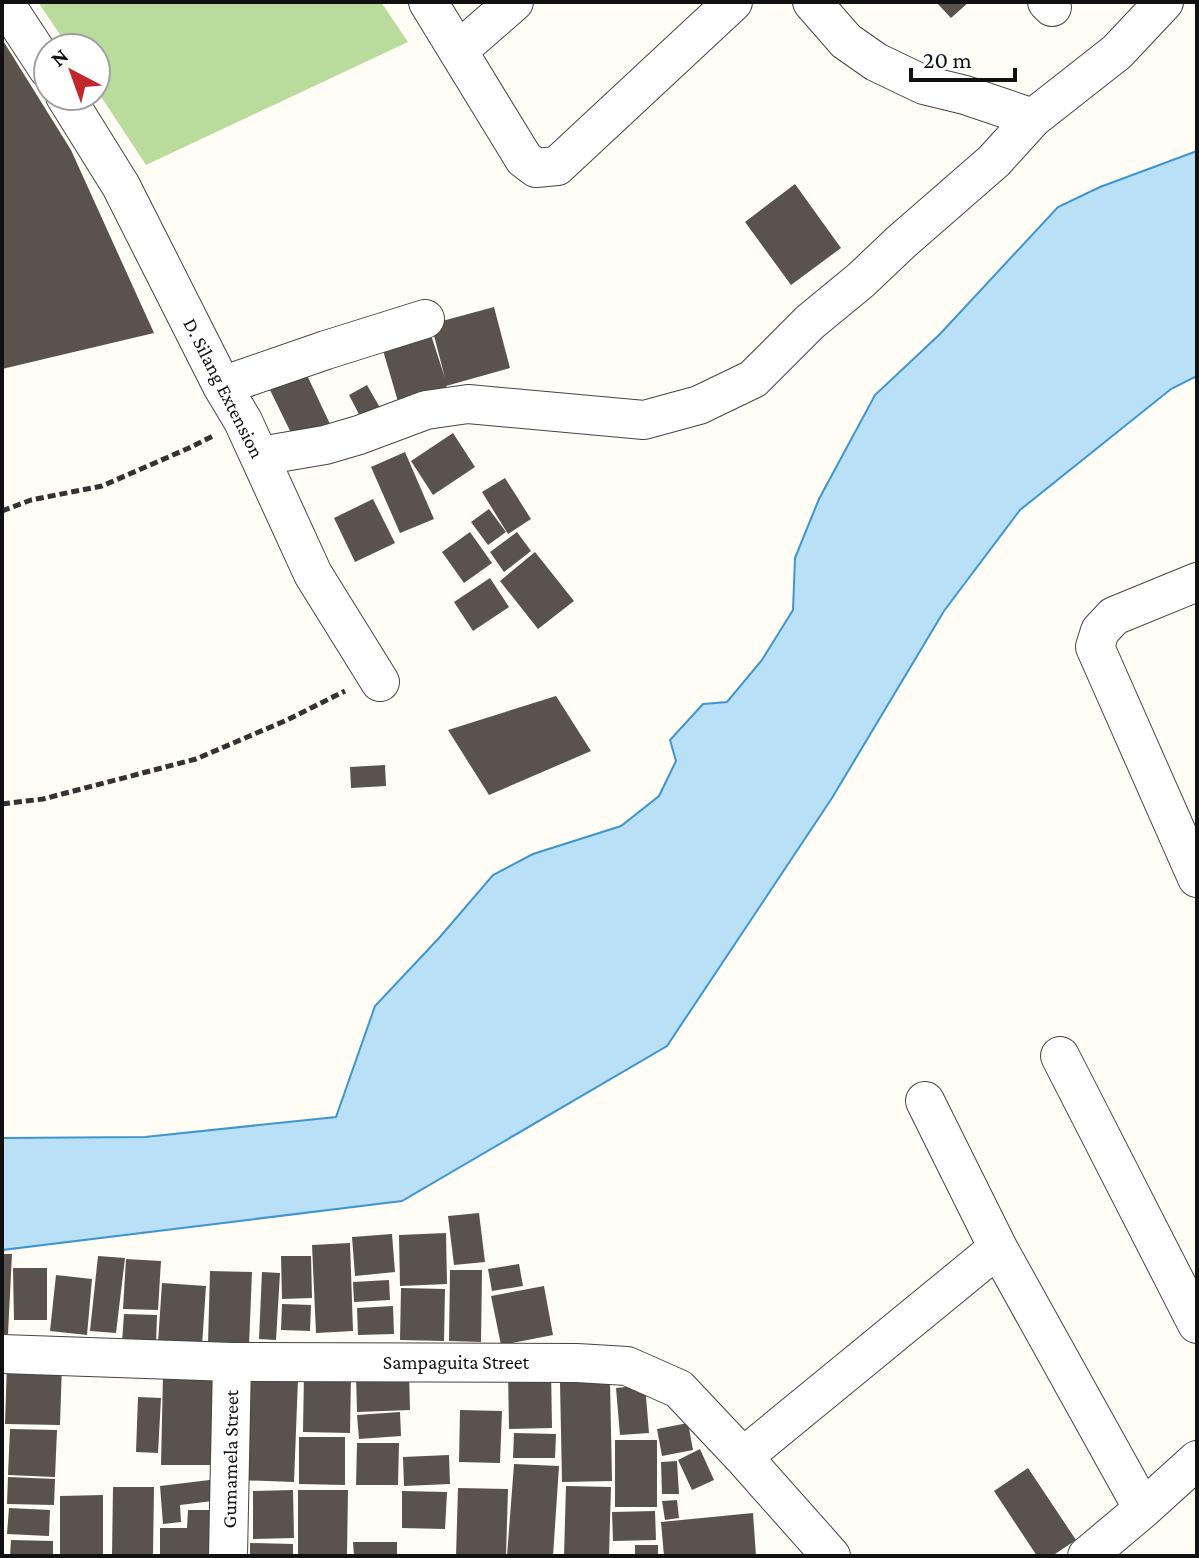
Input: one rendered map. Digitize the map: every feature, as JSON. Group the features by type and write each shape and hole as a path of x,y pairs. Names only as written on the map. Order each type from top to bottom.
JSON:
{"street":[{"path":"4,2 32,45"},
{"path":"428,2 524,159 536,168 557,166 733,2"},
{"path":"459,50 514,2"},
{"path":"812,2 846,41 876,62 924,85 1033,118"},
{"path":"260,456 325,445 426,410 468,404 644,420 699,405 753,379 810,322 994,161 1033,118 1117,52 1164,2"},
{"name":"D. Silang Extension","path":"75,112 121,186 222,386 243,421 313,574 380,682"},
{"path":"222,386 425,319"},
{"path":"1197,582 1114,616 1100,631 1095,647 1197,878"},
{"path":"1060,1056 1197,1324"},
{"path":"925,1101 998,1248 1143,1509"},
{"path":"743,1457 998,1248"},
{"name":"Sampaguita Street","path":"2,1354 232,1362 577,1363 627,1366 679,1389 831,1556"},
{"name":"Gumamela Street","path":"228,1556 232,1362"},
{"path":"1087,1556 1197,1460"}],"path":[{"path":"2,511 31,500 102,486 243,421"},
{"path":"2,804 43,799 196,759 360,684 380,682"}],"green space":[{"path":"38,2 381,2 408,42 146,165 111,112 112,32 58,32"}],"water":[{"path":"1197,151 1197,376 1171,389 1020,510 944,611 832,798 667,1046 402,1201 2,1250 2,1138 145,1137 336,1117 375,1006 493,875 533,854 621,826 659,796 676,761 670,740 703,704 727,702 762,660 793,610 795,558 819,499 875,395 940,334 1058,207 1100,187"}],"building":[{"path":"936,2 969,2 951,18"},
{"path":"2,39 32,87 32,112 47,112 71,150 154,333 2,369"},
{"path":"795,184 841,248 791,285 745,222"},
{"path":"494,307 510,368 446,386 448,390 399,405 382,347 430,332 445,378 431,324"},
{"path":"306,373 330,424 295,441 270,390"},
{"path":"367,385 383,413 364,424 349,395"},
{"path":"453,433 475,467 433,495 411,461"},
{"path":"405,452 434,519 400,533 371,467"},
{"path":"505,478 531,519 508,534 482,492"},
{"path":"373,499 395,543 355,562 334,518"},
{"path":"489,509 506,532 488,545 471,522"},
{"path":"470,532 492,563 464,583 442,552"},
{"path":"517,532 531,551 504,572 490,552"},
{"path":"535,552 574,601 538,629 500,581"},
{"path":"490,578 509,607 473,631 454,602"},
{"path":"556,696 591,751 489,795 448,730"},
{"path":"385,765 386,786 351,788 350,767"},
{"path":"479,1213 485,1262 454,1265 448,1216"},
{"path":"446,1233 447,1284 400,1286 399,1235"},
{"path":"392,1234 395,1272 355,1276 352,1237"},
{"path":"350,1243 353,1331 316,1333 312,1245"},
{"path":"2,1254 12,1254 8,1334 2,1334"},
{"path":"98,1256 125,1258 116,1333 90,1331"},
{"path":"281,1256 311,1256 312,1298 282,1299"},
{"path":"126,1259 161,1261 158,1310 123,1309"},
{"path":"519,1264 523,1286 492,1291 488,1269"},
{"path":"13,1268 47,1268 47,1320 14,1320"},
{"path":"450,1270 482,1270 481,1342 449,1341"},
{"path":"210,1271 252,1272 249,1346 208,1344"},
{"path":"262,1272 280,1273 276,1340 259,1339"},
{"path":"56,1275 92,1279 87,1335 50,1331"},
{"path":"389,1280 390,1300 354,1302 353,1282"},
{"path":"162,1283 206,1286 202,1346 158,1343"},
{"path":"544,1286 553,1335 501,1345 491,1296"},
{"path":"401,1288 445,1289 444,1341 400,1340"},
{"path":"282,1304 311,1305 310,1331 281,1330"},
{"path":"393,1306 394,1334 358,1335 357,1308"},
{"path":"124,1314 157,1315 156,1344 122,1342"},
{"path":"7,1362 62,1364 60,1425 5,1424"},
{"path":"551,1368 552,1428 509,1429 508,1369"},
{"path":"409,1372 410,1410 357,1412 356,1374"},
{"path":"304,1373 351,1374 350,1433 303,1432"},
{"path":"163,1374 222,1374 221,1465 161,1465"},
{"path":"239,1377 298,1379 294,1482 236,1480"},
{"path":"610,1381 612,1481 562,1482 560,1382"},
{"path":"645,1385 649,1433 620,1435 616,1388"},
{"path":"138,1397 161,1398 158,1453 136,1452"},
{"path":"460,1410 502,1411 500,1463 459,1462"},
{"path":"400,1412 401,1436 359,1439 357,1415"},
{"path":"688,1423 693,1450 662,1456 657,1429"},
{"path":"10,1429 57,1430 55,1477 8,1475"},
{"path":"514,1433 556,1434 555,1458 513,1458"},
{"path":"299,1437 345,1437 345,1485 299,1484"},
{"path":"615,1440 657,1440 657,1507 615,1507"},
{"path":"357,1443 399,1443 398,1485 356,1485"},
{"path":"700,1449 714,1480 692,1490 678,1460"},
{"path":"449,1455 450,1484 404,1486 403,1457"},
{"path":"677,1461 679,1494 662,1494 661,1462"},
{"path":"514,1464 559,1466 553,1556 507,1556"},
{"path":"1028,1468 1076,1540 1052,1556 1037,1556 994,1491"},
{"path":"8,1477 55,1479 54,1505 7,1504"},
{"path":"218,1479 221,1500 180,1505 181,1522 163,1524 160,1486"},
{"path":"566,1486 611,1487 609,1556 564,1556"},
{"path":"113,1487 154,1487 153,1556 112,1556"},
{"path":"458,1488 508,1489 506,1556 456,1556"},
{"path":"293,1490 294,1538 253,1539 253,1491"},
{"path":"298,1490 348,1490 347,1556 298,1556"},
{"path":"402,1491 447,1492 445,1529 402,1528"},
{"path":"103,1495 103,1556 60,1556 60,1496"},
{"path":"677,1500 679,1518 665,1520 662,1501"},
{"path":"9,1508 50,1510 49,1536 7,1534"},
{"path":"188,1510 212,1510 213,1556 160,1556 160,1528 187,1528"},
{"path":"655,1511 656,1540 613,1541 612,1512"},
{"path":"753,1513 756,1556 664,1556 661,1522"},
{"path":"11,1540 53,1541 53,1556 10,1556"},
{"path":"353,1542 397,1542 397,1556 354,1556"},
{"path":"250,1543 293,1544 293,1556 250,1556"},
{"path":"635,1545 658,1545 658,1556 635,1556"}]}
